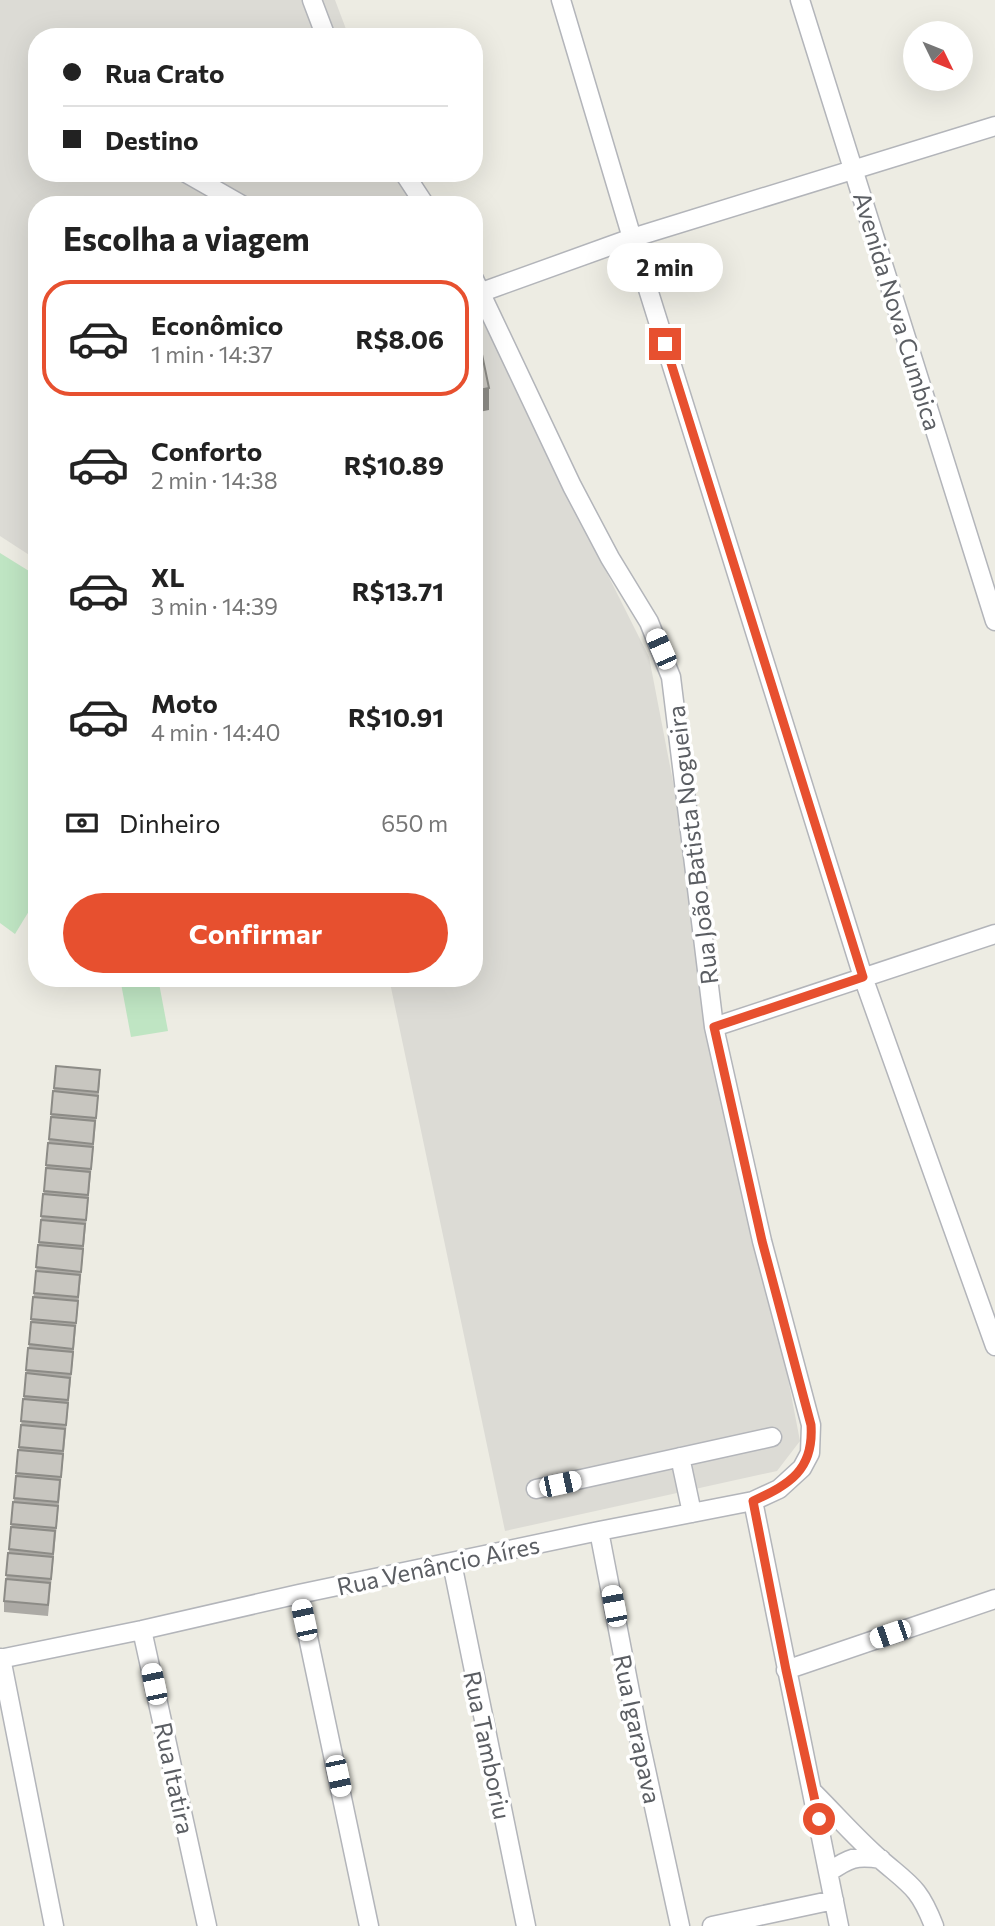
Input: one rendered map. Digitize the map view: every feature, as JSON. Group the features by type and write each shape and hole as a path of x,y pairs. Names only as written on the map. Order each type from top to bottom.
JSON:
{"street":[{"path":"312,0 323,28"},
{"path":"561,0 632,238 863,977 995,1346"},
{"name":"Avenida Nova Cumbica","path":"800,0 995,621"},
{"path":"483,283 995,126"},
{"path":"202,182 226,196"},
{"name":"Rua João Batista Nogueira","path":"483,296 572,486 610,558 649,622 671,677 714,1027 762,1241 811,1425 810,1453 802,1468 779,1489 753,1501"},
{"path":"714,1027 995,934"},
{"path":"536,1489 772,1437"},
{"path":"680,1457 692,1513"},
{"path":"753,1501 839,1926"},
{"name":"Rua Venâncio Aíres","path":"0,1659 599,1531 753,1501"},
{"name":"Rua Igarapava","path":"599,1531 638,1733 680,1926"},
{"name":"Rua Tamboriu","path":"452,1563 526,1926"},
{"path":"299,1594 369,1926"},
{"path":"786,1670 995,1599"},
{"name":"Rua Itatira","path":"142,1630 207,1926"},
{"path":"0,1659 54,1926"},
{"path":"814,1793 881,1859 914,1887 925,1903 934,1926"},
{"path":"829,1872 853,1857 881,1859"},
{"path":"712,1926 834,1900"}],"shaded area":[{"path":"0,0 335,0 346,28 28,28 28,182 403,182 409,196 28,196 28,554 0,536"},
{"path":"483,318 524,408 649,657 800,1441 777,1471 505,1531 391,987 483,987"}],"green space":[{"path":"0,553 28,570 28,913 15,934 0,923"},
{"path":"122,987 160,987 168,1031 131,1037"}],"building":[{"path":"483,359 489,388 483,389"},
{"path":"56,1066 100,1070 98,1092 54,1088"},
{"path":"53,1091 98,1096 96,1118 51,1114"},
{"path":"51,1117 95,1121 93,1144 49,1139"},
{"path":"48,1143 93,1147 91,1169 46,1165"},
{"path":"46,1168 90,1172 88,1195 44,1191"},
{"path":"43,1194 88,1198 86,1220 41,1216"},
{"path":"41,1220 85,1224 83,1246 39,1242"},
{"path":"38,1245 83,1249 81,1272 36,1267"},
{"path":"36,1271 80,1275 78,1297 34,1293"},
{"path":"33,1297 78,1301 76,1323 31,1319"},
{"path":"31,1322 75,1326 73,1349 29,1344"},
{"path":"28,1348 73,1352 71,1374 26,1370"},
{"path":"26,1373 70,1378 68,1400 24,1396"},
{"path":"23,1399 68,1403 66,1425 21,1421"},
{"path":"21,1425 65,1429 63,1451 19,1447"},
{"path":"18,1450 63,1454 61,1477 16,1473"},
{"path":"16,1476 60,1480 58,1502 14,1498"},
{"path":"13,1502 58,1506 56,1528 11,1524"},
{"path":"11,1527 55,1531 53,1554 9,1549"},
{"path":"8,1553 53,1557 51,1579 6,1575"},
{"path":"6,1579 50,1583 48,1605 4,1601"}],"route":[{"path":"665,344 863,977 714,1027 762,1241 811,1425 810,1453 802,1468 779,1489 753,1501 819,1819"}]}
